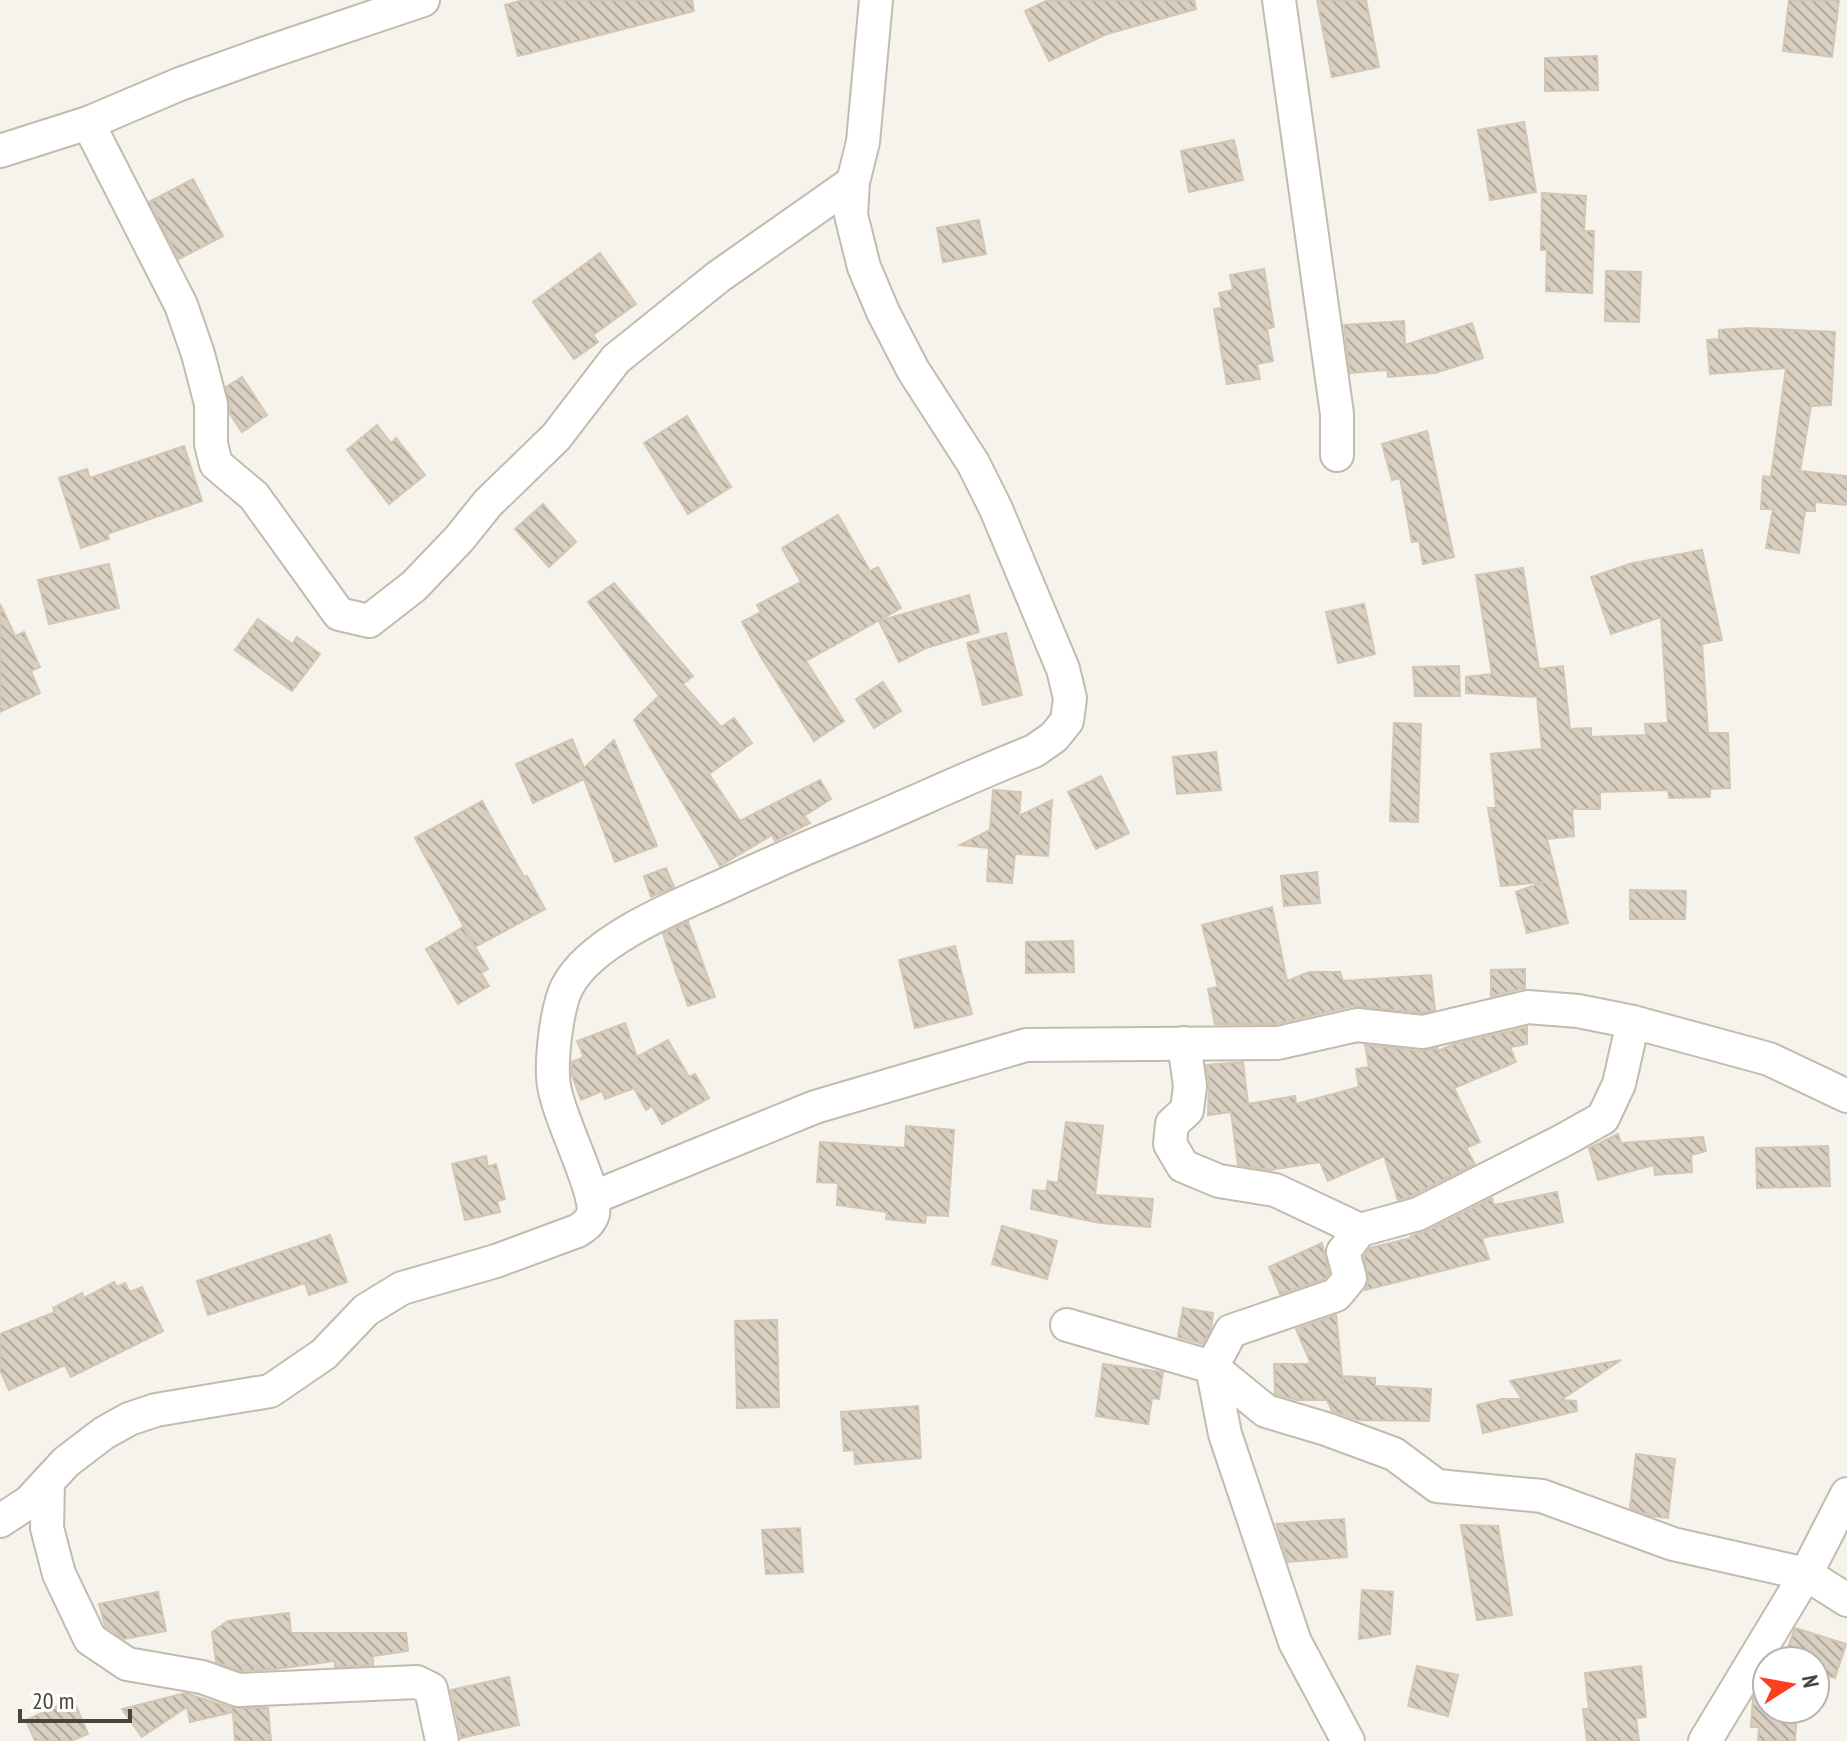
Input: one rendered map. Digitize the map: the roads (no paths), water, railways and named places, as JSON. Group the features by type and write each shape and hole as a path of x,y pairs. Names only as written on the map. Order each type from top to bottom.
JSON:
{"street":[{"path":"0,151 88,123 180,84 423,0"},
{"path":"0,1521 29,1502 66,1462 104,1433 129,1419 156,1410 270,1391 324,1354 366,1310 402,1288 496,1261 588,1224 593,1213 592,1198 552,1078 560,1013 567,987 580,969 596,954 652,917 806,847 1034,751 1054,737 1067,721 1070,698 1063,669 996,509 966,452 913,370 864,267 851,215 853,182 863,142 876,0"},
{"path":"1279,0 1335,399 1337,455"},
{"path":"88,123 181,305 211,404 211,444 216,464 254,496 339,614 369,621 414,586 488,503 556,437 616,359 718,277 853,182"},
{"path":"592,1198 815,1107 1026,1045 1278,1043 1357,1025 1423,1032 1528,1007 1578,1011 1633,1022 1769,1059 1847,1096"},
{"path":"1348,1741 1295,1642 1225,1434 1212,1367 1231,1331 1336,1295 1350,1278 1343,1252 1360,1230 1418,1214 1603,1118 1619,1084 1633,1022"},
{"path":"1184,1043 1190,1086 1187,1110 1172,1124 1170,1144 1183,1166 1219,1181 1275,1190 1360,1230"},
{"path":"1067,1325 1212,1367 1266,1411 1394,1454 1437,1486 1542,1496 1673,1544 1806,1574 1847,1600"},
{"path":"48,1482 47,1528 64,1585 90,1639 127,1664 202,1677 238,1690 417,1682 431,1689 442,1741"},
{"path":"1705,1741 1806,1574 1847,1494"}]}
